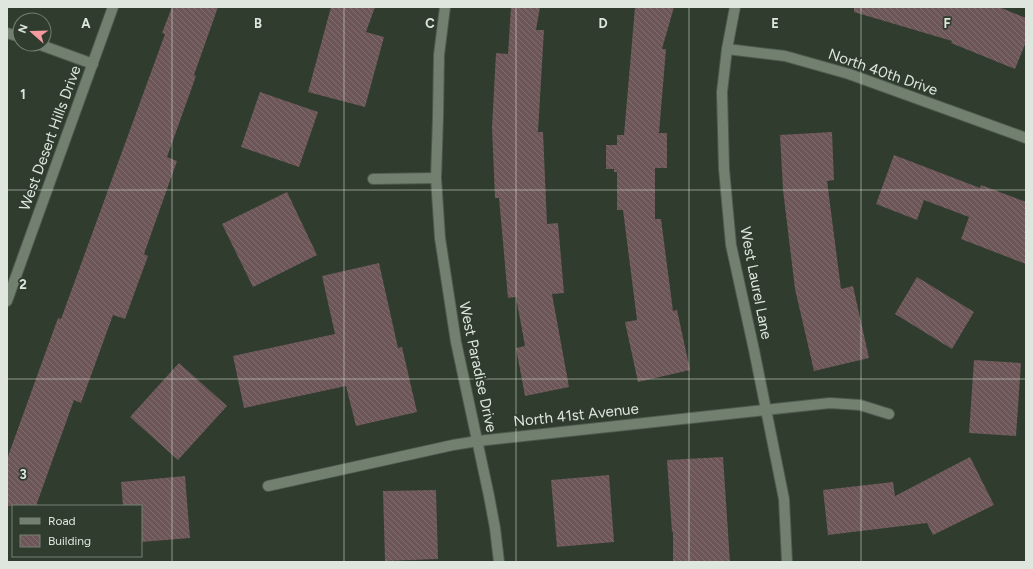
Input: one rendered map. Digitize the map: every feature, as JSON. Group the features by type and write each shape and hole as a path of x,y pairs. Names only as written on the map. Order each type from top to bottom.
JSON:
{"street":[{"name":"West Desert Hills Drive","path":"7,301 113,7"},
{"name":"West Paradise Drive","path":"445,7 439,55 436,178 440,238 456,342 478,441 495,528 499,562"},
{"name":"West Laurel Lane","path":"735,7 727,49 722,92 724,154 731,246 784,499 787,562"},
{"path":"52,49 93,64"},
{"name":"North 40th Drive","path":"727,49 786,56 848,74 1026,138"},
{"path":"373,179 436,178"},
{"name":"North 41st Avenue","path":"268,486 452,445 478,441 830,403 860,405 889,414"}],"building":[{"path":"172,7 218,7 194,75 196,76 167,157 177,161 144,254 148,256 125,319 113,315 81,403 74,400 36,505 7,506 7,459 58,318 61,319 165,34 162,33"},
{"path":"331,7 375,7 366,32 384,37 365,107 308,92"},
{"path":"511,7 540,7 536,30 544,30 538,132 543,132 547,224 558,223 564,293 552,294 569,387 525,396 516,348 525,346 516,297 508,298 499,198 495,198 492,127 496,53 508,54"},
{"path":"635,7 674,7 662,49 666,49 659,133 667,133 667,168 655,168 655,219 661,219 673,311 677,310 690,370 638,382 625,322 637,320 623,210 617,210 617,172 614,172 614,169 606,169 606,145 617,145 617,135 624,135"},
{"path":"854,7 999,7 1026,18 1026,42 1015,69 951,43 952,41 854,12"},
{"path":"260,92 318,112 299,167 241,147"},
{"path":"832,132 834,180 827,181 841,289 853,286 869,358 814,371 795,289 783,190 780,135"},
{"path":"894,155 980,188 981,185 1026,202 1026,264 961,239 969,217 924,200 917,220 876,204"},
{"path":"287,192 317,255 253,287 222,224"},
{"path":"379,263 398,348 402,347 417,412 356,426 346,386 244,408 233,356 335,334 322,276"},
{"path":"917,277 974,312 952,349 895,314"},
{"path":"974,360 1021,363 1016,436 969,433"},
{"path":"179,363 227,406 178,460 130,417"},
{"path":"723,457 730,562 673,562 673,532 667,460"},
{"path":"970,457 994,505 933,535 927,523 828,535 823,490 893,482 895,496"},
{"path":"609,475 614,542 557,547 551,480"},
{"path":"185,476 190,538 142,542 142,505 123,505 121,482"},
{"path":"436,490 438,559 385,561 383,491"}]}
